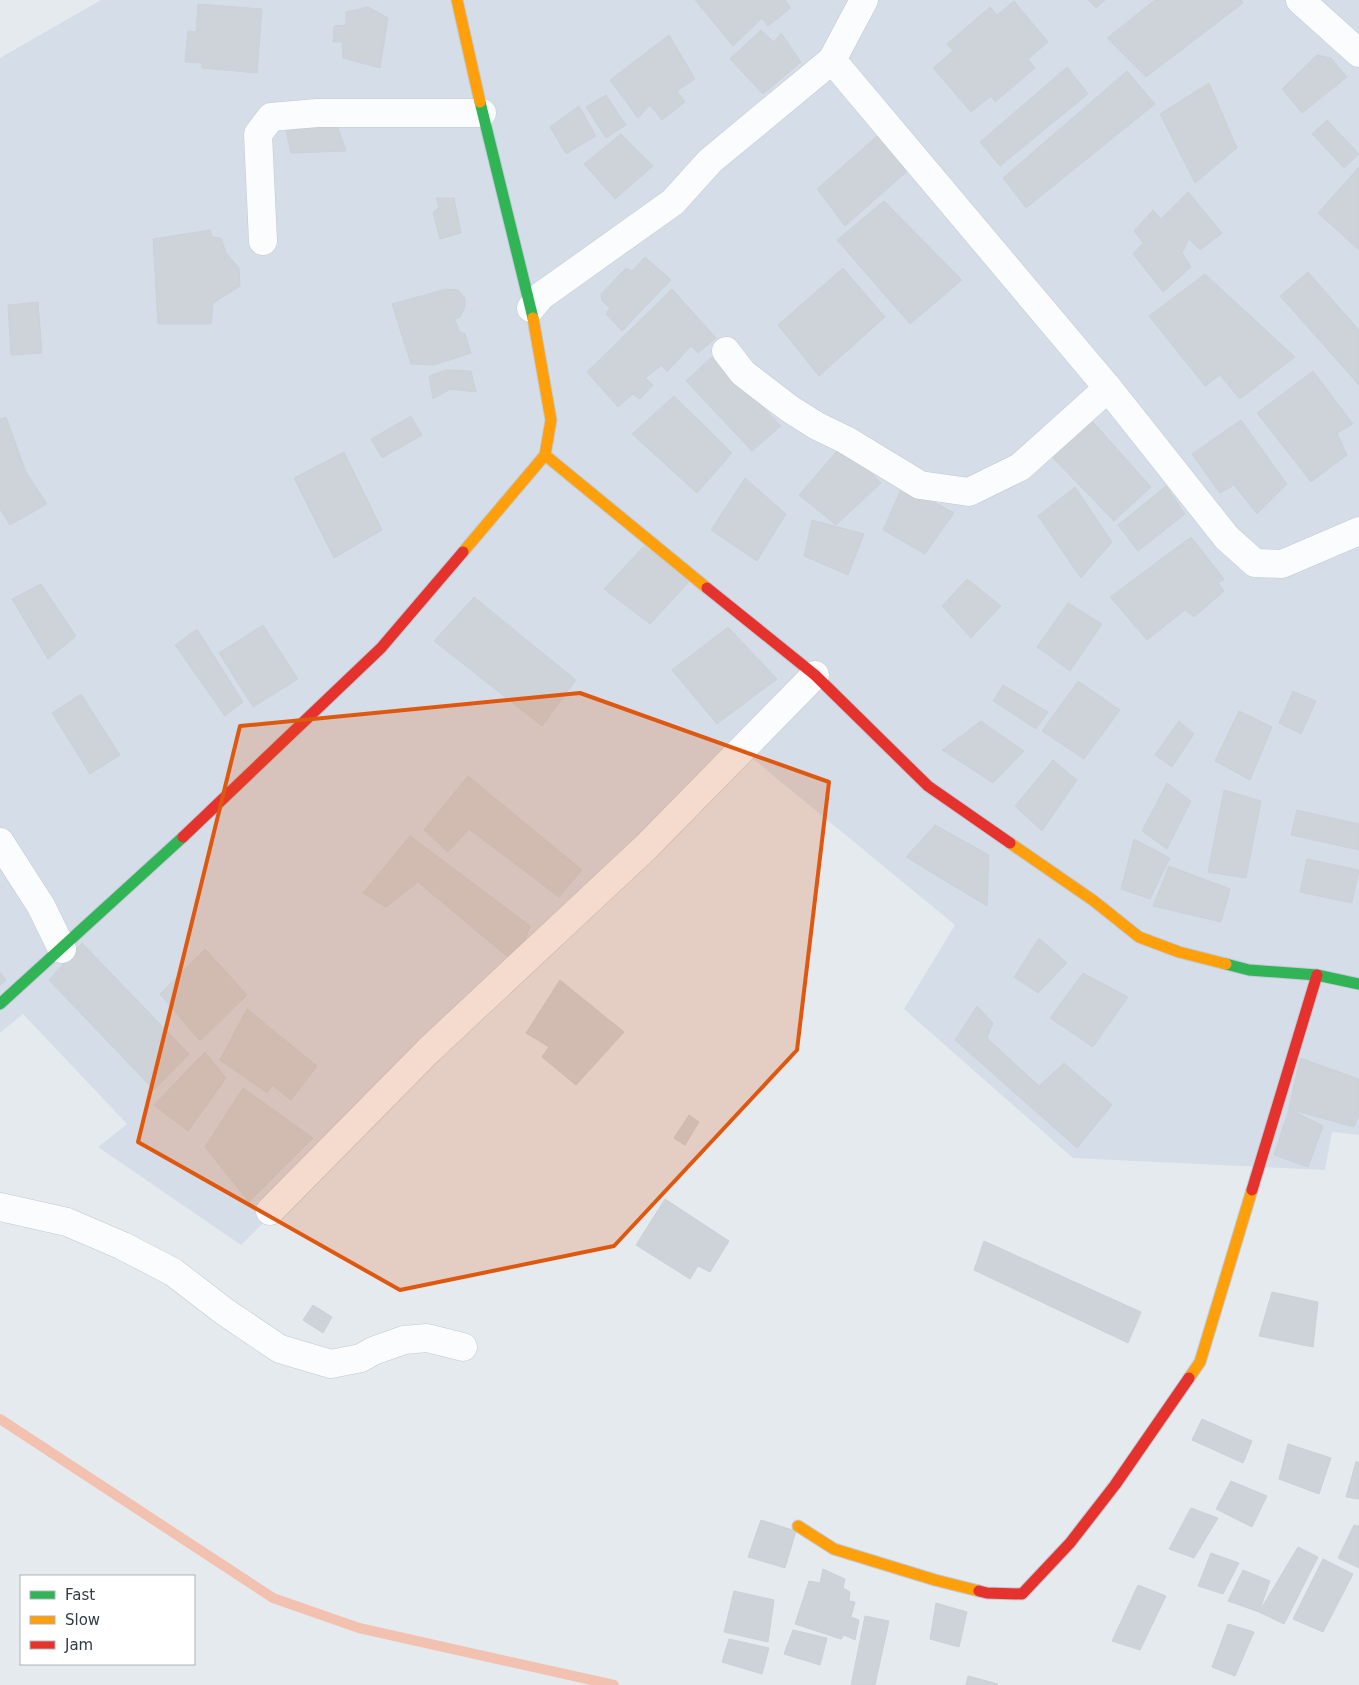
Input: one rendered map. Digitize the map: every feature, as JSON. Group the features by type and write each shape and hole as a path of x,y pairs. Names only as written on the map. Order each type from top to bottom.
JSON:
{"street":[{"path":"0,1004 224,800 380,648 545,455 551,420 531,308 482,113 457,0"},
{"path":"531,308 541,296 673,202 710,161 832,60 864,0"},
{"path":"1300,0 1359,53"},
{"path":"832,60 1108,388 1227,538 1255,563 1282,564 1359,531"},
{"path":"263,241 258,134 271,117 317,113 482,113"},
{"path":"726,351 743,373 790,409 817,426 846,440 920,485 969,492 1020,467 1108,388"},
{"path":"545,455 815,675 928,786 1048,868 1139,937 1179,952 1249,970 1317,975 1359,984"},
{"path":"270,1212 429,1050 646,847 815,675"},
{"path":"0,842 41,906 62,949"},
{"path":"798,1526 834,1549 935,1580 987,1593 1022,1594 1064,1549 1115,1485 1200,1362 1317,975"},
{"path":"0,1207 67,1222 123,1246 173,1272 225,1312 280,1349 331,1364 361,1358 373,1351 404,1340 427,1338 463,1347"}],"highlighted area":[{"path":"580,693 829,782 797,1050 614,1246 400,1290 138,1142 240,726"}],"shaded area":[{"path":"101,0 1359,0 1359,1135 1332,1132 1325,1170 1073,1158 904,1009 955,925 746,753 241,1245 98,1147 127,1124 23,1014 0,1033 0,58"}],"building":[{"path":"695,0 785,0 791,8 768,26 762,18 733,46"},
{"path":"1088,0 1105,0 1096,8"},
{"path":"1155,0 1241,0 1243,3 1146,77 1107,38"},
{"path":"1014,1 1048,42 1028,59 1035,68 995,102 991,96 971,112 933,68 953,51 947,44 990,7 997,15"},
{"path":"198,4 262,9 257,73 202,68 202,63 185,62 188,31 196,32"},
{"path":"368,7 388,18 380,68 343,58 342,42 333,42 334,26 346,25 346,12"},
{"path":"761,30 774,42 781,33 801,62 763,94 730,59"},
{"path":"669,35 695,79 677,91 685,102 662,120 650,105 638,118 610,80"},
{"path":"1317,55 1331,58 1347,77 1302,113 1282,89"},
{"path":"1067,67 1088,94 1000,166 980,142"},
{"path":"1127,71 1155,104 1026,208 1003,178"},
{"path":"1209,83 1237,148 1195,183 1160,114"},
{"path":"606,95 626,125 606,138 586,107"},
{"path":"579,106 596,136 566,154 550,127"},
{"path":"283,116 337,125 346,151 291,153"},
{"path":"1327,120 1359,154 1344,168 1312,134"},
{"path":"883,131 912,167 845,226 817,189"},
{"path":"621,134 653,166 615,199 584,164"},
{"path":"1359,167 1359,250 1318,213"},
{"path":"1188,192 1222,233 1200,250 1189,239 1182,253 1191,267 1163,292 1133,254 1143,243 1134,231 1153,210 1161,219"},
{"path":"436,198 454,198 461,233 440,239 433,212 439,208"},
{"path":"884,201 962,280 910,324 837,240"},
{"path":"210,230 212,237 221,238 226,253 239,268 240,286 213,303 211,324 158,324 153,239"},
{"path":"645,257 671,280 622,331 606,314 610,308 602,301 601,294 626,268 632,271"},
{"path":"843,268 885,317 819,376 778,325"},
{"path":"1308,272 1359,330 1359,385 1280,296"},
{"path":"1205,274 1295,357 1240,399 1220,375 1205,386 1149,316"},
{"path":"446,289 458,290 465,298 465,307 460,317 455,319 459,331 465,334 471,353 434,365 411,364 392,304"},
{"path":"672,289 716,338 698,353 691,346 667,372 662,365 645,378 653,385 640,399 633,394 618,407 587,372"},
{"path":"38,302 42,353 11,355 8,305"},
{"path":"714,355 781,426 752,451 686,381"},
{"path":"446,370 471,371 476,392 450,389 433,399 429,376"},
{"path":"1313,371 1353,424 1337,433 1347,455 1311,482 1257,413"},
{"path":"674,396 732,453 697,493 632,434"},
{"path":"1086,414 1151,487 1114,521 1051,456"},
{"path":"411,416 422,435 382,458 371,439"},
{"path":"6,417 26,472 47,504 10,525 0,509 0,419"},
{"path":"1241,420 1287,484 1257,514 1234,485 1220,493 1192,454"},
{"path":"843,444 881,483 836,525 799,495"},
{"path":"344,452 382,530 334,558 294,478"},
{"path":"745,478 786,514 757,561 711,530"},
{"path":"903,485 954,513 925,554 883,530"},
{"path":"1166,486 1185,514 1138,551 1118,525"},
{"path":"1075,487 1112,542 1081,578 1038,516"},
{"path":"812,520 864,534 848,575 804,556"},
{"path":"1191,537 1224,579 1218,583 1224,591 1194,617 1185,610 1147,640 1110,597"},
{"path":"644,546 690,581 650,624 604,589"},
{"path":"967,579 1001,606 971,638 942,606"},
{"path":"41,584 76,636 48,659 12,599"},
{"path":"474,597 576,680 542,726 434,641"},
{"path":"1068,603 1102,624 1070,671 1037,647"},
{"path":"263,625 298,679 253,707 219,653"},
{"path":"728,627 777,679 717,724 672,670"},
{"path":"197,629 243,702 225,716 175,645"},
{"path":"1078,681 1120,710 1084,759 1042,731"},
{"path":"1003,685 1048,712 1036,729 993,701"},
{"path":"1293,691 1316,701 1301,734 1279,723"},
{"path":"81,694 120,755 90,774 52,713"},
{"path":"1239,711 1272,727 1250,780 1215,761"},
{"path":"981,721 1024,751 993,783 942,750"},
{"path":"1179,721 1194,734 1172,767 1155,755"},
{"path":"1053,760 1077,780 1042,831 1015,806"},
{"path":"468,776 582,870 559,897 469,829 448,852 424,830"},
{"path":"1167,783 1191,801 1167,849 1142,831"},
{"path":"1224,790 1261,801 1246,878 1208,872"},
{"path":"1297,810 1359,824 1359,850 1291,835"},
{"path":"935,825 989,855 987,906 906,857"},
{"path":"410,836 530,926 516,964 418,882 386,907 363,893"},
{"path":"1134,839 1170,858 1150,899 1121,889"},
{"path":"1307,859 1359,870 1352,903 1300,892"},
{"path":"1169,866 1230,889 1221,922 1153,906"},
{"path":"1039,938 1067,963 1038,993 1014,977"},
{"path":"82,943 189,1054 154,1090 49,980"},
{"path":"205,949 247,995 200,1041 160,994"},
{"path":"0,972 6,980 0,985"},
{"path":"1083,973 1128,997 1093,1047 1050,1018"},
{"path":"560,980 624,1032 576,1085 542,1057 549,1047 526,1033"},
{"path":"977,1006 993,1023 987,1038 1039,1086 1064,1063 1112,1105 1077,1148 955,1040"},
{"path":"247,1009 317,1066 291,1100 272,1085 267,1093 220,1060"},
{"path":"205,1052 226,1078 188,1131 154,1105"},
{"path":"1300,1058 1359,1079 1359,1115 1354,1127 1289,1109"},
{"path":"243,1088 313,1138 249,1202 205,1147"},
{"path":"1289,1109 1323,1126 1308,1167 1274,1155"},
{"path":"689,1115 699,1122 685,1145 674,1138"},
{"path":"665,1199 729,1241 710,1272 698,1266 690,1279 636,1245"},
{"path":"984,1241 1141,1312 1128,1343 974,1270"},
{"path":"1272,1292 1318,1302 1313,1347 1259,1336"},
{"path":"313,1305 332,1317 323,1333 303,1320"},
{"path":"1202,1419 1252,1441 1243,1463 1192,1440"},
{"path":"1288,1444 1331,1458 1319,1494 1279,1479"},
{"path":"1356,1462 1359,1462 1359,1499 1346,1497"},
{"path":"1231,1481 1267,1496 1252,1527 1216,1509"},
{"path":"1191,1508 1218,1518 1194,1558 1169,1549"},
{"path":"761,1520 796,1531 785,1568 748,1557"},
{"path":"1354,1525 1359,1526 1359,1568 1338,1558"},
{"path":"1298,1547 1318,1557 1284,1624 1259,1612"},
{"path":"1211,1553 1239,1563 1223,1594 1198,1586"},
{"path":"1323,1559 1353,1574 1323,1632 1293,1619"},
{"path":"823,1569 845,1579 843,1588 850,1592 849,1601 855,1602 851,1617 859,1620 855,1640 844,1635 841,1639 795,1624 809,1581 820,1583"},
{"path":"1243,1570 1270,1581 1259,1612 1228,1601"},
{"path":"1138,1585 1166,1596 1140,1650 1112,1641"},
{"path":"734,1591 774,1600 768,1642 724,1632"},
{"path":"936,1603 967,1612 959,1647 930,1639"},
{"path":"865,1616 889,1621 875,1685 851,1685"},
{"path":"1228,1624 1254,1632 1235,1676 1212,1667"},
{"path":"793,1630 827,1638 820,1665 784,1654"},
{"path":"729,1639 769,1648 762,1674 722,1662"},
{"path":"968,1676 998,1684 966,1685"}],"waterway":[{"path":"0,1419 273,1598 359,1628 614,1685"}],"traffic: fast":[{"path":"480,102 533,318"},
{"path":"0,1004 183,837"},
{"path":"1226,964 1249,970 1317,975 1359,984"}],"traffic: slow":[{"path":"457,0 480,102"},
{"path":"463,552 545,455 551,420 533,318"},
{"path":"545,455 707,588"},
{"path":"1010,843 1094,901 1139,937 1179,952 1226,964"},
{"path":"1189,1378 1200,1362 1252,1190"},
{"path":"798,1526 834,1549 935,1580 979,1591"}],"traffic: jam":[{"path":"183,837 381,648 463,552"},
{"path":"707,588 815,675 928,786 1010,843"},
{"path":"1252,1190 1317,975"},
{"path":"979,1591 1022,1594 1070,1543 1115,1485 1189,1378"}]}
